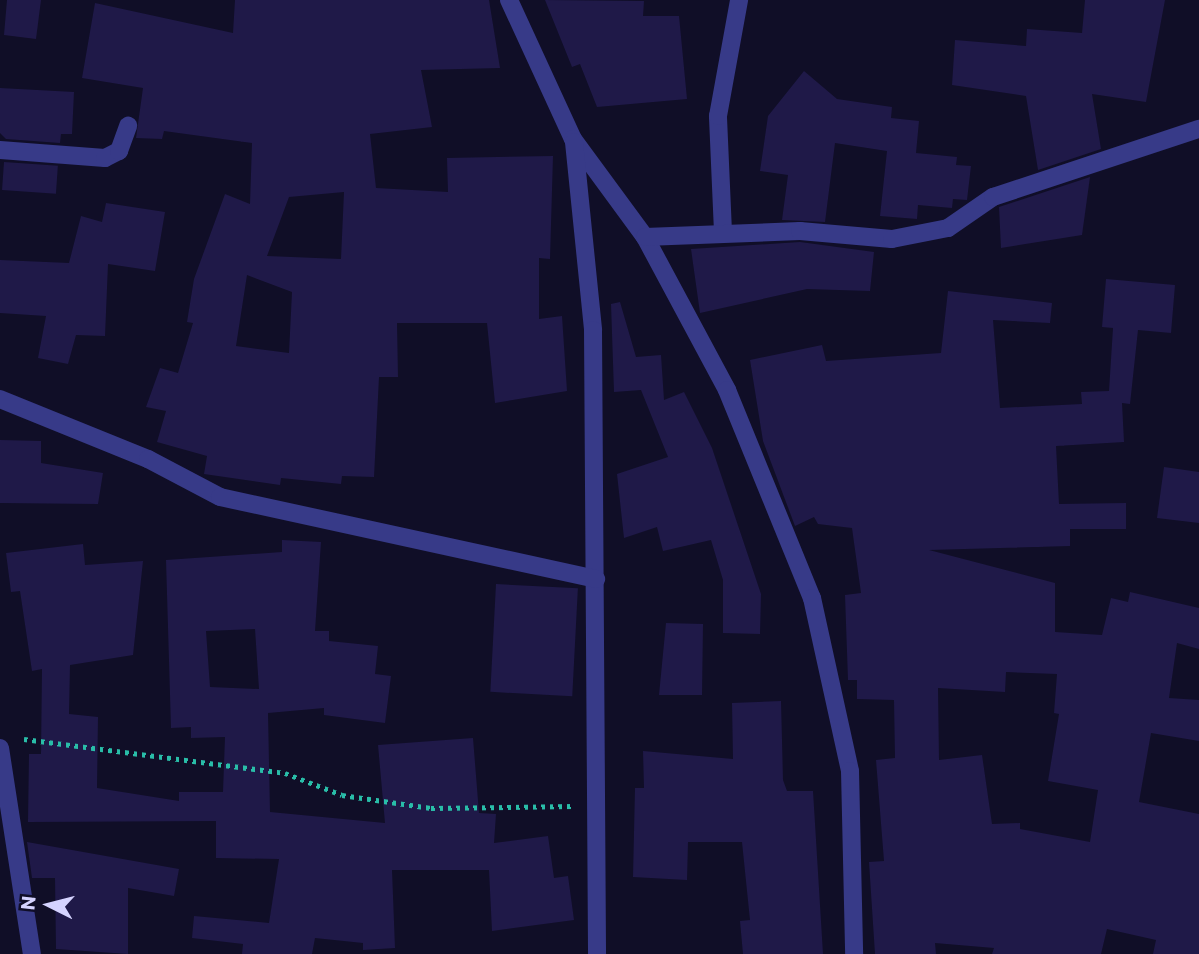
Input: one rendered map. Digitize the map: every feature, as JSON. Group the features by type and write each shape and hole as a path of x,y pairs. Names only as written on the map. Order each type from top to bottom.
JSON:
{"street":[{"path":"509,0 573,139 645,237 726,390 813,598 850,771 854,954"},
{"path":"723,232 718,116 738,0"},
{"path":"0,150 105,158 119,150 128,126"},
{"path":"645,237 723,232 892,239 948,228 993,197 1199,130"},
{"path":"573,139 593,330 597,954"},
{"path":"0,400 148,459 220,497 596,579"},
{"path":"7,743 32,954"}],"path":[{"path":"7,743 285,773 342,795 431,808 596,806"}],"building":[{"path":"7,0 41,0 36,39 4,35"},
{"path":"235,0 489,0 500,68 421,70 432,127 370,134 376,188 448,192 447,158 553,156 550,259 539,258 539,319 562,316 567,391 495,403 487,323 397,323 398,377 379,377 374,477 342,476 341,484 281,478 280,485 204,474 207,456 157,442 166,411 146,407 160,368 178,373 193,323 187,322 194,279 225,194 250,204 252,143 164,131 162,139 136,138 143,88 82,78 95,3 233,33","holes":["344,192 341,259 267,256 289,197","247,275 292,292 289,353 236,346"]},
{"path":"545,0 644,1 643,16 679,16 687,99 597,107 580,64 572,67"},
{"path":"1085,0 1165,0 1146,102 1092,94 1101,149 1038,170 1026,96 952,85 955,40 1026,46 1027,29 1082,33"},
{"path":"804,71 837,99 892,107 891,118 919,121 916,153 957,157 956,165 971,166 967,200 953,199 952,208 918,205 917,219 880,216 887,151 835,143 825,222 782,220 788,175 760,171 768,116"},
{"path":"0,88 74,92 72,134 61,134 60,143 6,139 0,133"},
{"path":"4,162 58,166 56,194 2,190"},
{"path":"1090,177 1082,235 1001,248 999,207"},
{"path":"106,203 165,212 155,271 108,264 105,336 76,335 68,364 38,358 46,316 0,313 0,260 69,263 81,216 102,222"},
{"path":"800,242 874,252 870,291 807,289 700,313 691,249"},
{"path":"1106,279 1175,285 1171,333 1138,330 1130,404 1122,403 1124,442 1056,446 1059,504 1126,503 1126,529 1070,529 1070,546 929,550 1055,583 1055,632 1102,635 1111,598 1128,602 1130,592 1199,608 1199,649 1177,643 1169,698 1199,700 1199,741 1151,733 1139,802 1199,814 1199,954 1153,954 1156,940 1107,929 1101,954 992,954 994,948 935,943 936,954 875,954 869,862 884,861 876,760 895,758 894,700 857,699 857,680 848,680 845,595 861,593 852,528 818,524 814,517 795,526 763,441 750,360 822,345 826,361 941,353 948,291 1052,303 1050,323 993,320 1000,408 1082,404 1081,392 1109,391 1113,328 1102,327","holes":["1006,672 1057,674 1054,713 1059,714 1048,781 1098,790 1090,842 1020,829 1020,823 992,824 982,755 939,760 938,688 1005,692"]},
{"path":"620,302 636,357 661,355 664,400 684,392 712,448 761,594 760,634 723,633 723,580 711,540 663,551 657,527 624,538 617,474 668,457 641,390 614,392 611,304"},
{"path":"0,440 41,441 41,463 103,473 98,504 0,503"},
{"path":"1164,467 1199,472 1199,523 1157,518"},
{"path":"282,540 321,542 315,631 329,631 329,641 378,646 375,674 391,676 385,723 324,715 324,708 268,713 270,812 385,823 378,745 473,738 479,813 496,814 494,843 548,836 554,878 568,876 574,920 492,931 489,870 392,870 395,948 363,950 363,943 315,938 312,954 242,954 243,944 192,938 194,916 269,923 279,859 216,858 216,821 28,822 29,754 41,754 42,669 32,671 20,591 11,592 6,553 83,544 85,565 143,561 133,655 70,665 69,714 98,717 97,788 179,801 179,792 223,792 225,737 191,738 191,727 171,728 166,560 282,552","holes":["255,629 259,689 210,687 206,631"]},
{"path":"496,584 578,588 572,696 490,692"},
{"path":"666,623 703,624 702,695 659,695"},
{"path":"781,701 783,780 787,791 813,791 823,954 743,954 740,921 750,920 742,842 688,842 687,880 633,877 635,788 644,788 643,751 733,759 732,703"},
{"path":"27,842 179,869 174,896 128,888 128,954 56,949 55,878 32,878"}]}
